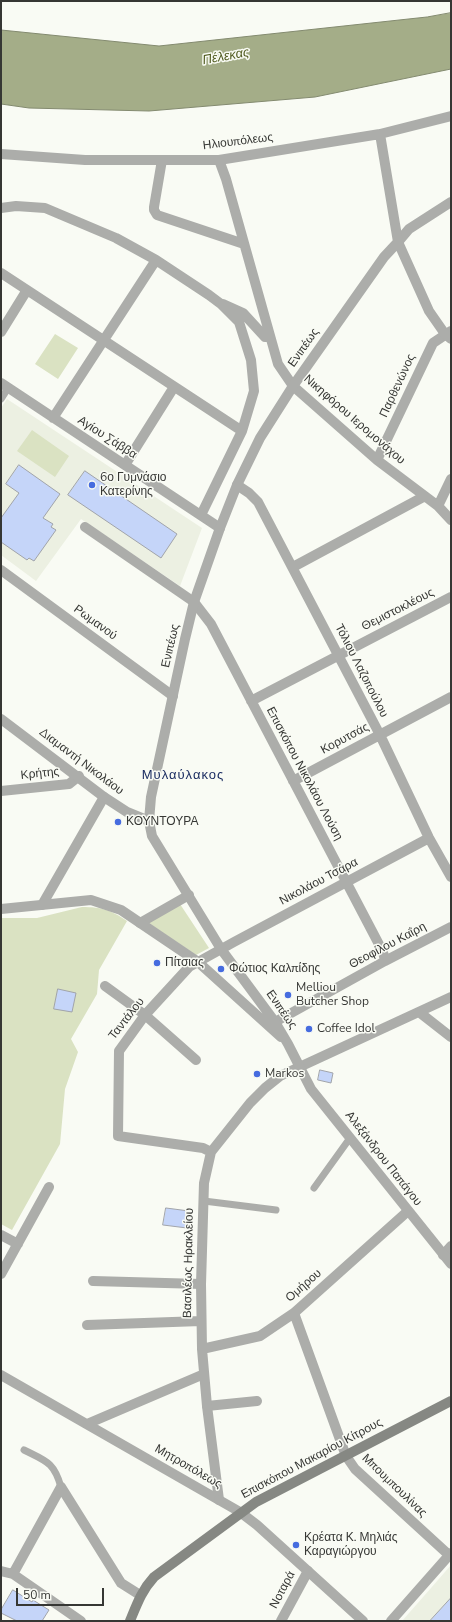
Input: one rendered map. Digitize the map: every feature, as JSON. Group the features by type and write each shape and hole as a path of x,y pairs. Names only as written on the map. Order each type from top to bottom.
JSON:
{"main road":[{"name":"Επισκόπου Μακαρίου Κίτρους","path":"130,1621 140,1595 154,1576 240,1512 256,1502 451,1401"}],"street":[{"name":"Ηλιουπόλεως","path":"1,154 85,160 219,160 380,134 451,116"},
{"path":"380,134 398,242 429,311 449,334"},
{"path":"162,160 154,207 157,215 244,244"},
{"name":"Νικηφόρου Ιερομονάχου","path":"219,160 226,179 278,364 294,386 377,460 438,506 451,520"},
{"name":"Ενιπέως","path":"300,1066 275,1022 221,949 152,836 149,821 151,797 194,602 237,485 260,438 294,386 384,257 409,230 451,202"},
{"path":"1,208 16,206 45,208 116,238 156,260 221,304 239,322 251,360 254,391 242,431 201,515"},
{"path":"54,418 156,260"},
{"path":"1,273 242,431"},
{"path":"1,332 28,290"},
{"path":"221,304 243,313 265,337 270,337"},
{"name":"Παρθενώνος","path":"377,460 433,344 449,334"},
{"name":"Αγίου Σάββα","path":"5,386 220,528"},
{"path":"125,465 174,387"},
{"path":"438,506 451,479"},
{"name":"Τόλιου Λαζοπούλου","path":"237,485 258,502 380,735 430,838 451,877"},
{"path":"292,567 425,496"},
{"name":"Επισκόπου Νικολάου Λούση","path":"86,528 194,602 211,624 383,952 385,961"},
{"name":"Ρωμανού","path":"1,570 173,696"},
{"name":"Θεμιστοκλέους","path":"251,701 451,597"},
{"name":"Κορυτσάς","path":"293,781 451,697"},
{"name":"Διαμαντή Νικολάου","path":"1,719 104,797 126,812 149,821"},
{"name":"Κρήτης","path":"1,791 69,784 78,776"},
{"path":"42,905 104,797"},
{"name":"Νικολάου Τσάρα","path":"221,949 430,838"},
{"path":"140,923 188,895"},
{"path":"1,909 91,900 120,910 198,962 288,1044"},
{"name":"Θεοφίλου Καΐρη","path":"275,1022 385,961 451,927"},
{"name":"Ταντάλου","path":"212,1152 203,1148 118,1136 119,1050 145,1015 189,967 221,949"},
{"path":"105,986 145,1015 196,1060"},
{"name":"Βασιλέως Ηρακλείου","path":"219,1500 207,1406 201,1320 204,1183 212,1152 250,1103 280,1076 451,997"},
{"path":"419,1012 451,1037"},
{"name":"Αλεξάνδρου Παπάγου","path":"300,1066 312,1089 408,1212 451,1264"},
{"path":"1,1274 49,1187"},
{"name":"Ομήρου","path":"202,1349 260,1336 294,1313 408,1212"},
{"path":"1,1235 18,1244"},
{"path":"443,1255 451,1246"},
{"path":"93,1281 201,1284"},
{"name":"Μπουμπουλίνας","path":"294,1313 346,1456 355,1469 450,1554"},
{"path":"87,1325 201,1320"},
{"path":"87,1424 204,1374"},
{"name":"Μητροπόλεως","path":"1,1375 240,1512 363,1621"},
{"path":"207,1406 257,1401"},
{"path":"13,1574 61,1487 121,1584 140,1595"},
{"path":"391,1621 450,1554"},
{"path":"1,1571 13,1574 81,1621"},
{"name":"Νοταρά","path":"281,1621 308,1571"}],"lane":[{"path":"1,399 5,386"},
{"path":"314,1188 350,1138"},
{"path":"204,1201 276,1210"},
{"path":"24,1450 46,1461 52,1466 57,1474 61,1487"}],"shaded area":[{"path":"55,334 78,348 58,379 35,364"},
{"name":"6ο Γυμνάσιο Κατερίνης","path":"7,399 202,528 180,586 81,519 36,581 1,555 1,408"},
{"path":"32,430 69,456 55,477 17,451"},
{"path":"180,904 209,948 196,955 147,922"},
{"path":"82,907 106,910 127,921 99,970 97,994 71,1039 78,1052 65,1089 60,1144 12,1230 1,1224 1,918 37,918"},
{"path":"451,1565 451,1621 402,1621 431,1588"}],"water":[{"name":"Πέλεκας","path":"451,13 451,69 315,97 149,111 29,108 1,104 1,30 159,46 427,17"}],"building":[{"path":"19,465 60,494 43,518 53,524 51,527 56,530 34,561 29,558 27,560 1,542 1,518 19,493 6,484"},
{"path":"85,471 177,534 161,558 68,495"},
{"path":"58,989 76,993 72,1012 54,1009"},
{"path":"320,1070 333,1073 331,1083 318,1080"},
{"path":"166,1208 189,1211 187,1228 163,1225"},
{"path":"13,1590 32,1602 33,1600 49,1610 42,1621 17,1621 1,1613 1,1610"},
{"path":"451,1598 451,1621 430,1621"}],"place":[{"name":"6ο Γυμνάσιο Κατερίνης","path":"92,485"},
{"name":"ΚΟΥΝΤΟΥΡΑ","path":"118,822"},
{"name":"Πίτσιας","path":"157,963"},
{"name":"Φώτιος Καλπίδης","path":"221,969"},
{"name":"Melliou Butcher Shop","path":"288,995"},
{"name":"Coffee Idol","path":"309,1029"},
{"name":"Markos","path":"257,1074"},
{"name":"Κρέατα Κ. Μηλιάς Καραγιώργου","path":"296,1545"}],"district":[{"name":"Μυλαύλακος","path":"183,776"}]}
